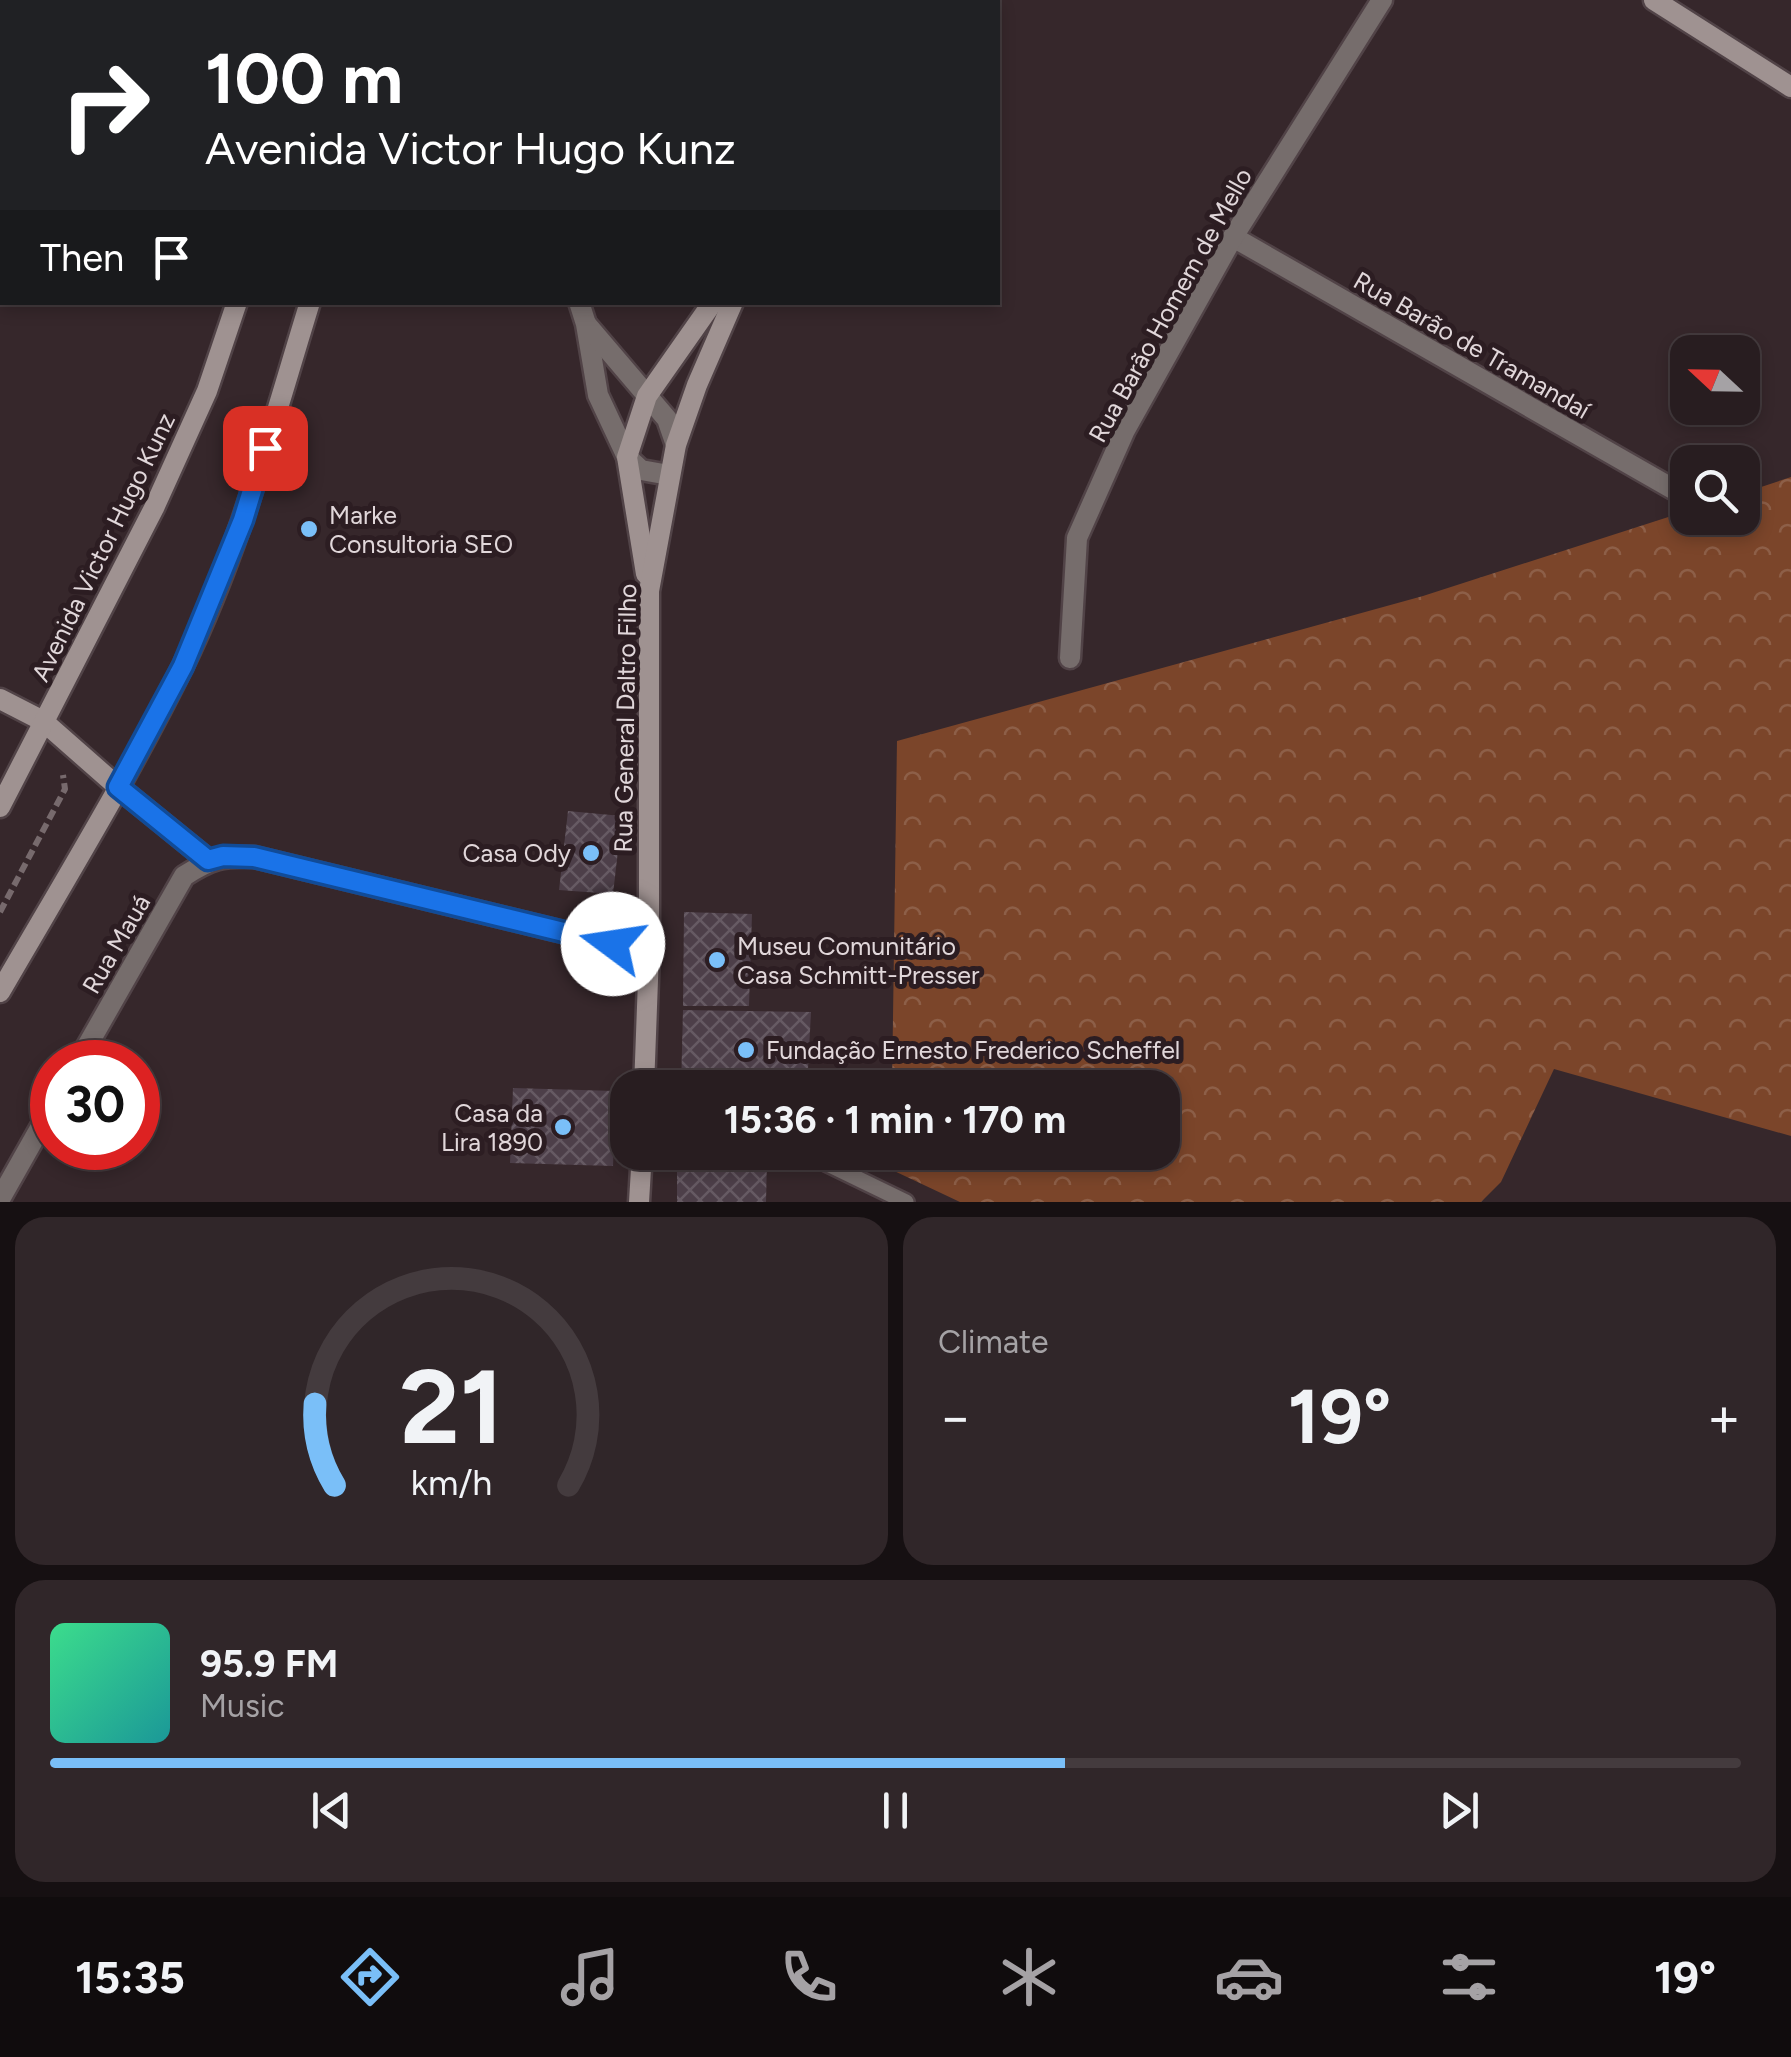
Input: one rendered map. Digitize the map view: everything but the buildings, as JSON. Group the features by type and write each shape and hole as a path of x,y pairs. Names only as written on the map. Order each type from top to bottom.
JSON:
{"main road":[{"path":"1669,3 1791,87"},
{"name":"Avenida Victor Hugo Kunz","path":"0,808 154,508 206,391 237,305"},
{"path":"0,992 183,666 243,520 309,305"},
{"path":"649,591 627,457 646,396 711,305"},
{"name":"Rua General Daltro Filho","path":"645,1070 649,591 676,445 731,305"},
{"path":"0,699 43,722 118,787"},
{"path":"639,1202 641,1170"}],"street":[{"name":"Rua Barão Homem de Mello","path":"1070,658 1077,538 1124,430 1233,236 1382,0"},
{"name":"Rua Barão de Tramandaí","path":"1233,236 1670,488"},
{"path":"579,305 598,394 627,457 641,470 669,475"},
{"path":"586,324 667,419 676,445"},
{"path":"118,787 208,860 223,856 254,857 648,953"},
{"name":"Rua Mauá","path":"91,1040 184,876 208,860"},
{"path":"0,1199 30,1146"}],"lane":[{"path":"840,1170 906,1202"}],"green space":[{"path":"1791,477 1791,1136 1554,1069 1501,1182 1481,1202 960,1202 892,1170 1180,1170 1180,1070 892,1070 897,741 1423,596 1670,516 1670,535 1760,535 1760,487"}],"place":[{"name":"Marke Consultoria SEO","path":"309,529"},
{"name":"Casa Ody","path":"591,853"},
{"name":"Museu Comunitário Casa Schmitt-Presser","path":"717,960"},
{"name":"Fundação Ernesto Frederico Scheffel","path":"746,1050"},
{"name":"Casa da Lira 1890","path":"563,1127"}],"route":[{"path":"265,448 243,520 183,666 118,787 208,860 223,856 254,857 613,944"}]}
